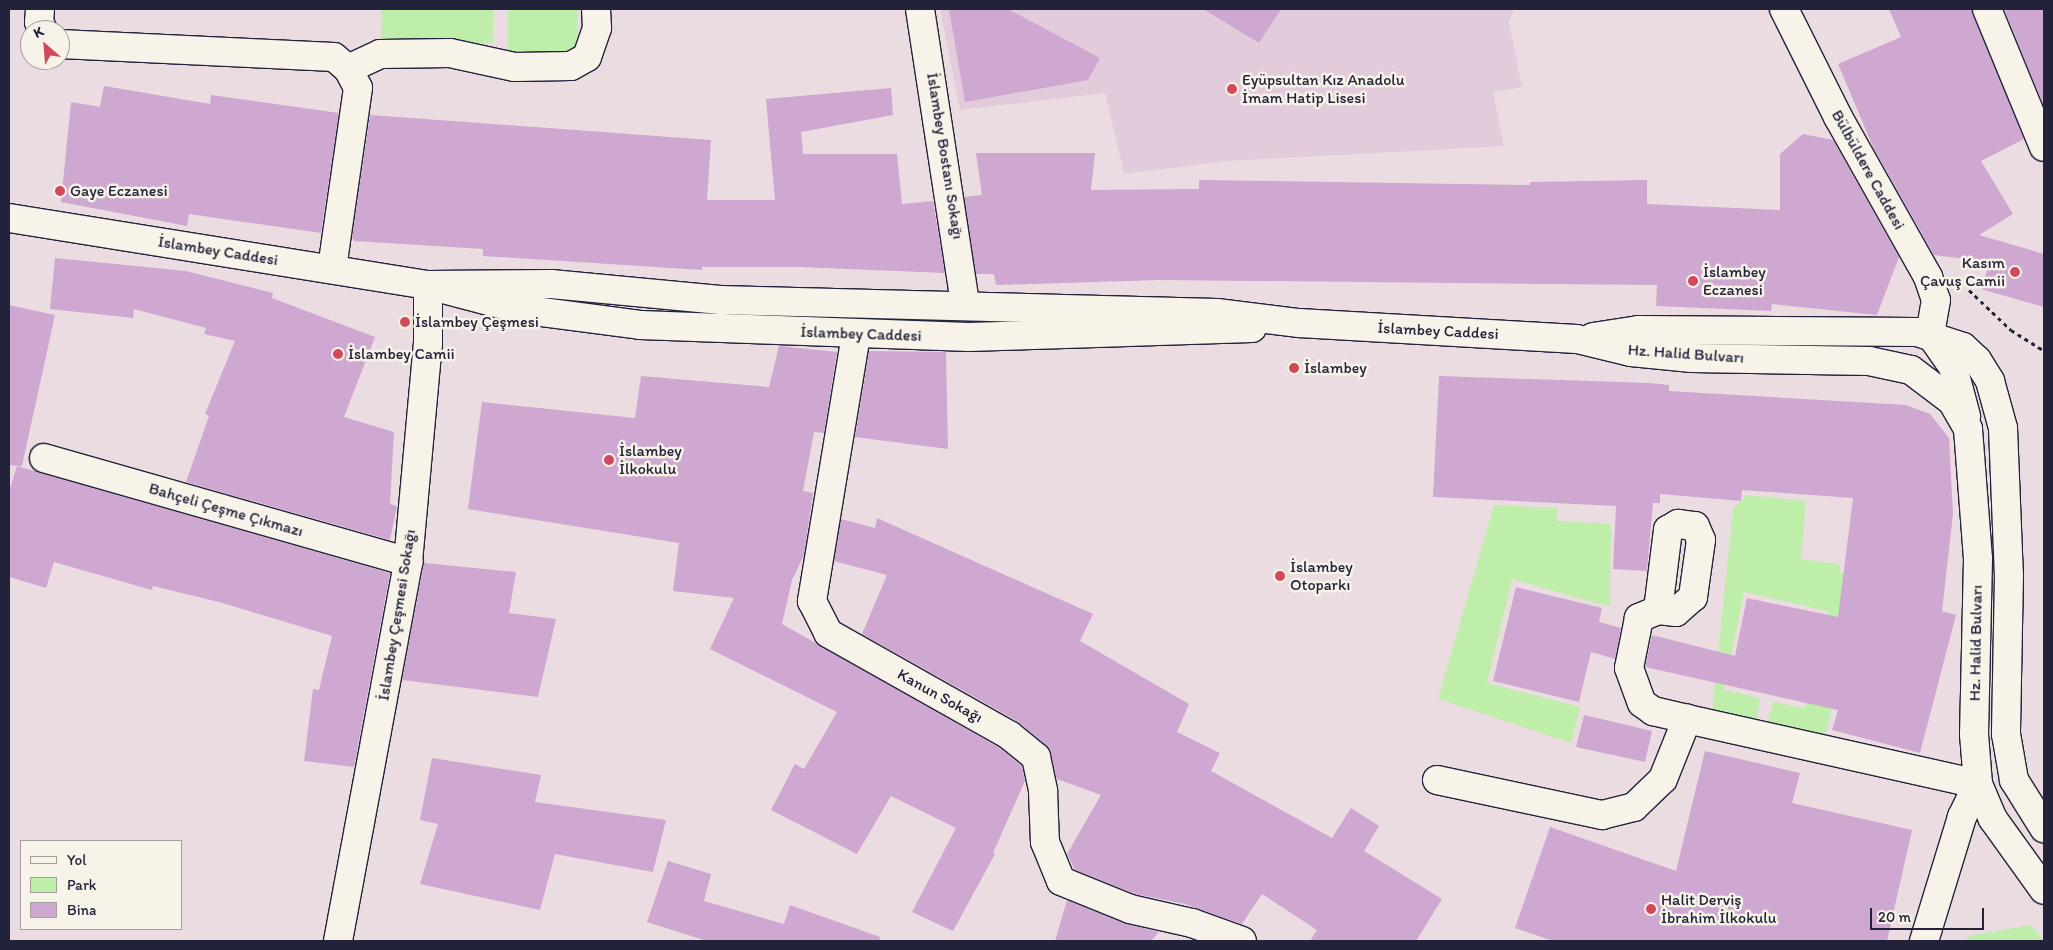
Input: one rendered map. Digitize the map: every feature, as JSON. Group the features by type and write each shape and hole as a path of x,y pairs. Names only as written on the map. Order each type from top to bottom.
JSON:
{"main road":[{"path":"348,69 380,54 440,53 515,67 571,66 587,57 597,28 596,9"},
{"name":"İslambey Bostanı Sokağı","path":"920,9 969,337"},
{"name":"Bülbüldere Caddesi","path":"1784,9 1817,78 1928,277 1936,300 1930,334"},
{"path":"1987,9 2044,147"},
{"path":"70,44 334,56 348,69 358,88 332,268"},
{"name":"İslambey Caddesi","path":"9,218 332,268 428,285 519,309 640,325 856,335 969,337 1221,332 1299,323"},
{"name":"İslambey Caddesi","path":"428,285 473,282 551,284 720,300 965,304 1217,313 1299,323 1577,339"},
{"name":"İslambey Çeşmesi Sokağı","path":"338,941 408,562 428,344 428,285"},
{"name":"Hz. Halid Bulvarı","path":"1577,339 1638,330 1893,330 1930,334 1963,347 1977,360 1990,381 2004,428 2009,575 2006,734 2014,780 2044,828"},
{"path":"1930,334 1953,367 1968,429"},
{"name":"Kanun Sokağı","path":"856,335 812,602 828,633 1009,734 1036,757 1043,791 1045,842 1061,881 1130,909 1192,923 1242,941"},
{"name":"Hz. Halid Bulvarı","path":"1577,339 1631,352 1692,358 1889,362 1911,370 1939,389 1952,401 1968,429 1978,559 1974,734 1978,784 1993,819 2044,890"},
{"name":"Bahçeli Çeşme Çıkmazı","path":"44,458 408,562"},
{"path":"1658,610 1639,618 1629,668 1642,703 1653,711 1978,784 2014,780"},
{"path":"1437,780 1602,815 1634,808 1663,779 1687,719"},
{"path":"1924,941 1962,817 1978,784"}],"path":[{"path":"1928,277 1956,277 2011,330 2044,351"}],"shaded area":[{"name":"Eyüpsultan Kız Anadolu İmam Hatip Lisesi","path":"940,9 1514,9 1509,23 1522,87 1493,92 1504,146 1228,161 1124,174 1105,93 960,110"}],"green space":[{"path":"382,9 494,9 493,43 381,41"},
{"path":"508,9 578,9 578,59 508,58"},
{"path":"1746,495 1806,501 1801,559 1839,564 1841,574 1867,580 1824,738 1767,724 1773,702 1805,708 1828,611 1744,592 1724,690 1760,698 1756,722 1712,713 1733,509"},
{"path":"1494,505 1558,508 1557,521 1611,524 1610,607 1512,579 1487,683 1580,707 1571,743 1438,699"},
{"path":"2031,925 2044,941 1966,941 1968,936"}],"building":[{"path":"949,9 1008,9 1100,58 1088,80 965,102"},
{"path":"1203,9 1281,9 1259,43"},
{"path":"1889,9 1972,9 2024,139 1981,161 2013,214 1979,235 2044,254 2044,307 1981,289 1990,262 1934,255 1873,147 1838,64 1901,37"},
{"path":"2004,9 2044,9 2044,107"},
{"path":"104,86 210,104 211,95 339,113 321,233 189,214 187,226 61,202 71,102 100,107"},
{"path":"891,88 893,115 801,132 803,154 897,154 902,204 933,201 945,273 799,267 702,267 702,270 483,256 483,249 354,241 352,237 370,115 711,140 707,200 775,200 766,99"},
{"path":"1803,134 1833,140 1899,257 1877,315 1772,304 1771,311 1656,306 1657,285 1159,280 996,285 994,274 976,274 964,197 982,195 976,153 1095,153 1091,190 1199,189 1199,180 1530,185 1530,182 1647,180 1647,204 1780,210 1780,154"},
{"path":"55,258 186,271 273,293 272,298 375,337 344,417 394,432 390,504 397,506 390,540 186,482 209,416 205,414 235,341 204,334 206,328 134,309 133,318 50,309"},
{"path":"9,305 55,315 22,466 9,465"},
{"path":"779,346 837,352 824,433 814,432 803,491 813,493 804,555 792,580 782,624 1000,748 1022,766 1025,781 993,853 995,854 953,931 912,912 956,828 891,796 857,854 771,810 795,764 804,769 837,712 710,649 734,598 673,591 679,543 468,509 482,402 635,418 641,376 769,387"},
{"path":"869,351 946,352 948,449 855,437"},
{"path":"1439,376 1649,383 1669,385 1669,391 1906,405 1930,414 1949,438 1953,514 1942,611 1956,615 1920,753 1832,730 1838,710 1645,667 1652,635 1735,656 1747,598 1838,617 1853,498 1742,490 1741,501 1660,494 1660,503 1653,503 1647,571 1613,569 1616,506 1433,497"},
{"path":"17,466 390,573 354,767 304,761 313,689 319,690 332,636 219,602 153,586 152,590 54,562 46,588 9,577 9,491"},
{"path":"877,518 1093,614 1080,641 1189,704 1177,732 1220,753 1211,771 1332,838 1351,808 1379,826 1364,851 1442,899 1416,941 1310,941 1317,930 1262,894 1242,924 1185,904 1135,894 1075,870 1067,854 1101,795 1057,779 1046,745 1017,721 862,634 887,575 834,561 841,519 875,528"},
{"path":"424,563 516,572 509,613 556,619 538,697 402,680"},
{"path":"1516,587 1602,608 1599,622 1621,628 1615,659 1591,652 1579,702 1493,681"},
{"path":"1584,715 1652,731 1645,762 1576,747"},
{"path":"1705,751 1800,773 1792,803 1912,830 1887,941 1553,941 1515,928 1550,827 1676,871"},
{"path":"432,758 541,775 535,802 666,820 653,872 555,854 540,910 420,884 438,824 420,820"},
{"path":"668,861 711,874 704,901 784,924 790,905 880,937 879,941 707,941 647,922"},
{"path":"1067,900 1124,923 1159,932 1151,941 1055,941"}],"place":[{"name":"Eyüpsultan Kız Anadolu İmam Hatip Lisesi","path":"1232,89"},
{"name":"Gaye Eczanesi","path":"60,191"},
{"name":"Kasım Çavuş Camii","path":"2015,272"},
{"name":"İslambey Eczanesi","path":"1693,281"},
{"name":"İslambey Çeşmesi","path":"405,322"},
{"name":"İslambey Camii","path":"338,354"},
{"name":"İslambey","path":"1294,368"},
{"name":"İslambey İlkokulu","path":"609,460"},
{"name":"İslambey Otoparkı","path":"1280,576"},
{"name":"Halit Derviş İbrahim İlkokulu","path":"1651,909"}]}
